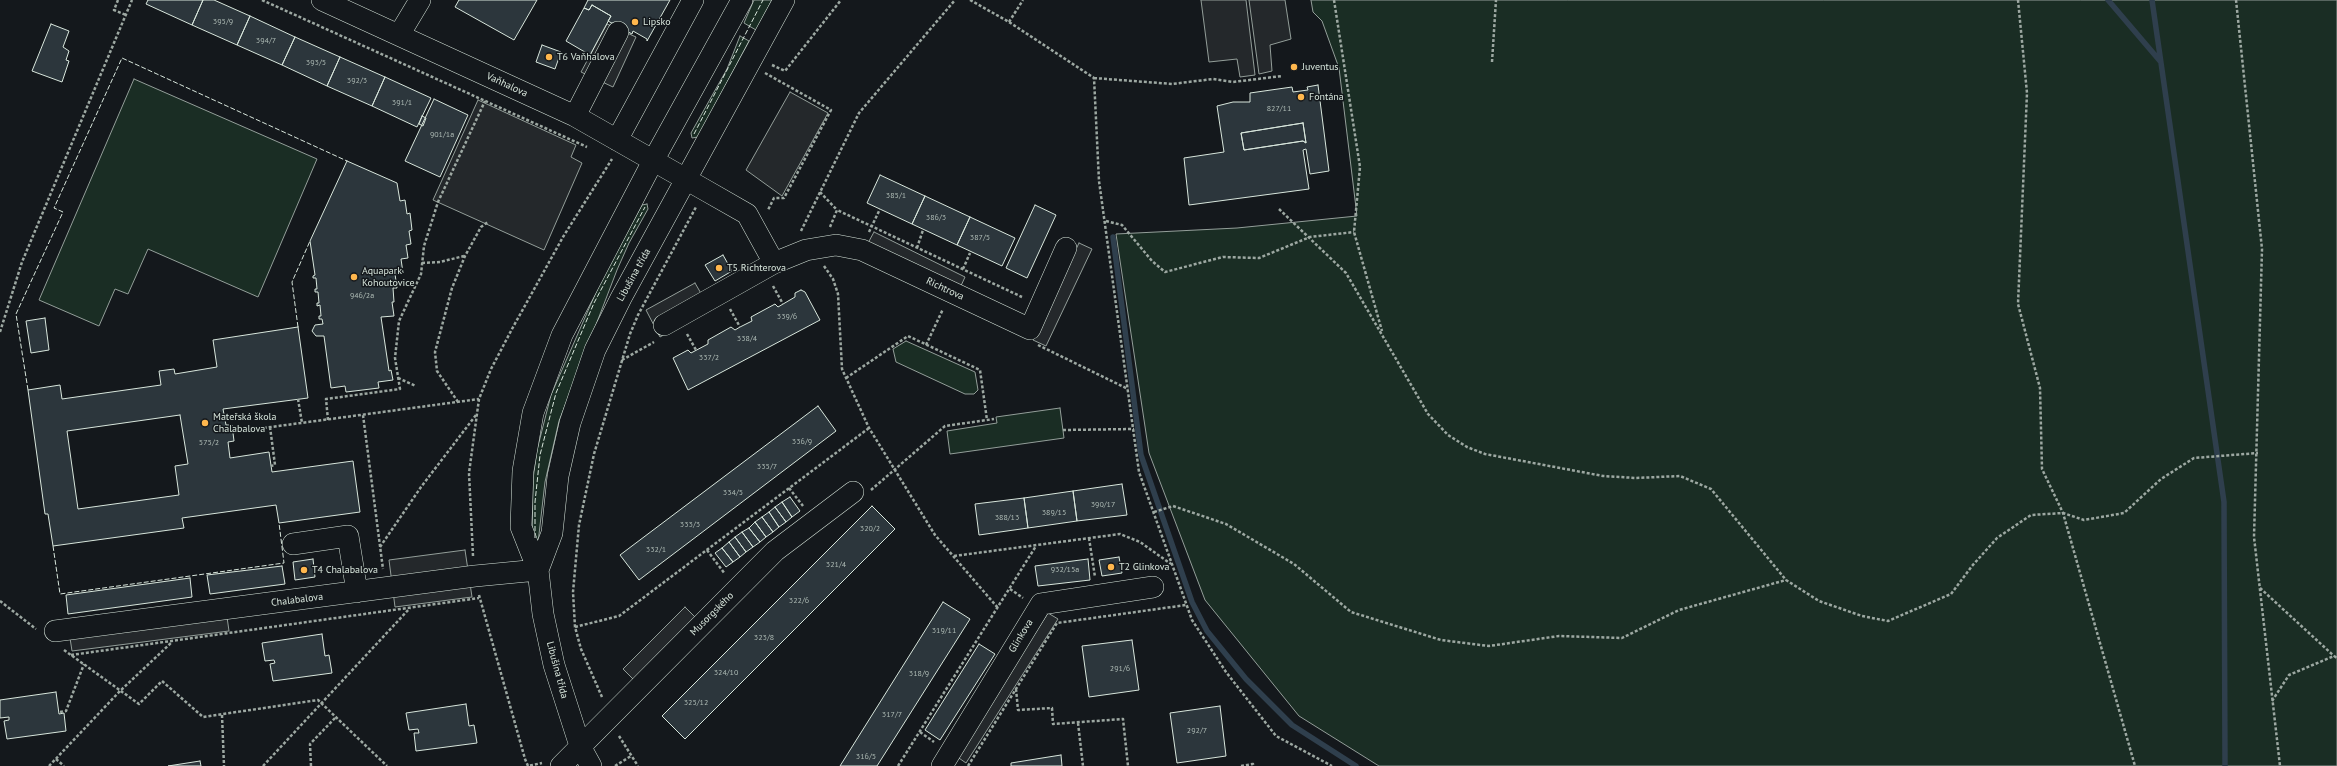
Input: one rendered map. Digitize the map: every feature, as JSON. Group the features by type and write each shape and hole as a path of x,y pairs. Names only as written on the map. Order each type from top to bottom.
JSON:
{"street":[{"name":"Vaňhalova","path":"322,0 575,116 612,152 653,162 686,181"},
{"path":"399,35 420,0"},
{"path":"612,152 693,0"},
{"name":"Libušina třída","path":"591,766 580,746 554,665 543,614 538,570 521,527 523,471 533,413 562,335 653,162 742,0"},
{"name":"Libušina třída","path":"538,570 552,533 558,476 570,423 595,350 621,298 784,0"},
{"path":"575,116 618,32"},
{"path":"686,181 747,214 772,272"},
{"name":"Richtrova","path":"660,333 772,272 806,250 836,245 862,250 1030,329 1066,248"},
{"name":"Musorgského","path":"561,766 610,715 775,551 853,492"},
{"path":"293,544 348,536 357,592"},
{"name":"Chalabalova","path":"52,637 385,588 538,570"},
{"name":"Glinkova","path":"941,756 1041,604 1153,587"}],"path":[{"path":"118,0 114,10 126,15"},
{"path":"0,332 22,262 132,0"},
{"path":"262,0 592,150"},
{"path":"772,65 785,71 841,0"},
{"path":"800,234 859,113 955,0"},
{"path":"970,0 1009,22 1094,78 1172,84 1213,79 1233,82 1282,76"},
{"path":"1009,22 1023,0"},
{"path":"1334,0 1360,168 1354,232 1384,336"},
{"path":"1492,62 1496,0"},
{"path":"2018,0 2027,93 2018,304 2040,388 2042,469 2063,513 2135,766"},
{"path":"2236,0 2262,249 2258,453 2254,537 2271,702 2280,766"},
{"path":"765,73 831,110 784,198 774,198 765,216"},
{"path":"1094,78 1099,181 1106,221 1139,472 1192,620 1226,672 1276,736 1332,766"},
{"path":"328,420 326,399 400,389 395,358 399,321 415,289 422,263 424,246 438,202 485,101"},
{"path":"820,192 837,210 1024,298"},
{"path":"610,715 581,649 575,627 573,592 579,525 594,454 621,360 638,315 698,204"},
{"path":"866,239 880,209"},
{"path":"1278,209 1310,237 1346,273 1428,414 1448,435 1467,447 1485,454 1603,476 1636,478 1680,476 1711,489 1786,580 1820,601 1862,616 1888,621 1951,594 1972,566 1997,538 2031,515 2063,513 2084,520 2124,513 2161,479 2194,458 2258,453"},
{"path":"828,233 837,210"},
{"path":"1106,221 1122,225 1152,261 1165,272 1223,257 1259,258 1310,237 1354,232"},
{"path":"458,402 437,371 435,352 452,288 465,256 481,227 488,222"},
{"path":"917,248 923,230"},
{"path":"963,270 970,252"},
{"path":"422,263 440,262 465,256"},
{"path":"822,263 833,279 838,294 842,369 869,428 935,535 998,608"},
{"path":"772,272 783,304"},
{"path":"727,303 740,327"},
{"path":"926,345 943,307"},
{"path":"621,360 660,333"},
{"path":"687,333 696,350"},
{"path":"846,378 908,336 980,370 987,420"},
{"path":"1037,345 1128,389"},
{"path":"398,378 416,386"},
{"path":"298,399 302,423"},
{"path":"234,432 479,399"},
{"path":"380,548 421,487 477,414"},
{"path":"363,415 385,588 390,611"},
{"path":"270,427 275,465 271,466"},
{"path":"575,627 619,616 869,428"},
{"path":"1063,430 1134,429"},
{"path":"789,488 803,507"},
{"path":"1154,512 1173,506 1226,524 1294,564 1351,612 1441,640 1489,646 1559,636 1622,638 1679,610 1786,580"},
{"path":"954,556 1120,534 1140,542 1172,564"},
{"path":"1089,538 1095,579"},
{"path":"898,766 1036,546"},
{"path":"707,550 723,571"},
{"path":"2259,588 2336,657 2289,675 2271,702"},
{"path":"1010,589 1025,599"},
{"path":"71,655 479,598"},
{"path":"0,601 52,637 71,655 139,704 162,681 203,718 318,700 387,766"},
{"path":"968,766 1057,623 1186,605"},
{"path":"263,766 410,608"},
{"path":"49,766 120,691 172,642"},
{"path":"60,712 66,711 84,664"},
{"path":"1016,688 1018,710 1052,708 1053,724 1123,719 1128,766"},
{"path":"222,715 224,766"},
{"path":"311,766 310,744 336,717"},
{"path":"1078,723 1083,766"},
{"path":"920,732 941,756"},
{"path":"615,766 631,756"},
{"path":"56,759 64,766"},
{"path":"1241,766 1253,764 1253,766"}],"green space":[{"path":"754,0 772,0 756,30 744,23"},
{"path":"1311,0 2337,0 2337,766 1379,766 1299,716 1205,600 1149,453 1116,234 1237,228 1357,216 1339,68 1322,21 1313,12"},
{"path":"740,36 749,41 698,137 692,138 691,133 727,69"},
{"path":"134,79 317,159 258,297 148,249 128,294 115,289 99,326 39,300"},
{"path":"647,204 648,209 629,243 617,270 559,421 545,482 538,543 532,542 533,479 537,450 551,395 601,281 642,205"},
{"path":"906,341 975,372 978,390 974,394 965,394 896,362 893,349"},
{"path":"1060,408 1064,438 950,454 947,431 997,423 996,417"}],"shaded area":[{"path":"1201,0 1246,0 1255,75 1240,77 1237,59 1209,62"},
{"path":"1249,0 1285,0 1291,39 1270,45 1272,71 1259,74"},
{"path":"607,24 636,37 613,87 581,72"},
{"path":"790,92 828,113 782,196 746,170"},
{"path":"478,100 576,145 571,157 582,163 544,250 433,200"},
{"path":"874,232 965,277 960,288 868,243"},
{"path":"1079,243 1092,249 1046,346 1033,340"},
{"path":"695,283 710,309 660,337 646,310"},
{"path":"465,550 472,597 395,607 389,560"},
{"path":"685,607 695,617 633,679 623,669"},
{"path":"1048,613 1058,619 966,763 956,756"},
{"path":"227,617 229,631 72,651 70,638"}],"building":[{"path":"148,0 203,0 192,25 146,4"},
{"path":"203,0 214,0 250,16 237,45 192,25"},
{"path":"459,0 537,0 514,40 455,7"},
{"name":"Lipsko","path":"588,0 670,0 647,41 647,39 633,31 632,34 608,21 611,16 592,5 589,10 584,8"},
{"path":"592,5 611,16 590,55 566,41 584,8 589,10"},
{"path":"250,16 295,37 282,65 237,45"},
{"path":"51,24 69,31 63,47 69,51 66,60 69,61 62,82 32,71"},
{"path":"295,37 340,57 327,86 282,65"},
{"name":"T6 Vaňhalova","path":"542,45 561,52 555,69 536,62"},
{"path":"340,57 385,77 372,106 327,86"},
{"path":"385,77 431,98 417,127 372,106"},
{"path":"1318,85 1329,171 1310,174 1306,149 1303,150 1309,189 1189,205 1184,158 1224,152 1217,106 1233,102 1250,102 1250,93 1292,87 1293,92 1308,90 1307,87","holes":["1303,123 1306,143 1303,141 1244,150 1241,133"]},
{"path":"434,99 468,115 440,177 405,161"},
{"path":"422,116 426,118 423,126 419,124"},
{"path":"1303,123 1306,143 1303,141 1244,150 1241,133"},
{"name":"Aquapark Kohoutovice","path":"347,161 397,183 400,201 405,200 407,214 410,213 412,230 409,231 411,244 406,245 408,258 401,259 403,273 395,274 397,288 393,288 394,302 392,302 394,316 381,317 389,371 391,370 393,380 378,382 379,388 346,392 345,386 331,388 324,336 316,336 312,331 315,325 323,324 322,319 319,319 319,316 321,316 320,305 317,306 317,303 319,303 318,292 315,292 315,289 317,289 316,278 313,278 315,275 310,241"},
{"path":"880,175 925,196 912,224 867,203"},
{"path":"925,196 970,217 957,245 912,224"},
{"path":"1035,205 1056,215 1027,278 1006,268"},
{"path":"970,217 1015,238 1002,266 957,245"},
{"name":"T5 Richterova","path":"723,255 732,271 715,281 705,265"},
{"path":"801,290 805,292 820,320 688,390 673,358 688,350 691,353 708,344 708,340 731,327 735,330 752,321 751,317 775,304 778,307 795,297 795,293"},
{"path":"45,318 49,350 31,353 26,321"},
{"path":"298,327 308,398 223,409 226,425 232,425 234,441 228,442 230,458 269,452 272,472 353,461 360,512 279,523 276,505 182,518 184,528 53,546 48,514 45,514 28,390 60,385 62,399 161,385 159,371 174,369 175,374 217,367 213,340","holes":["180,415 188,464 175,466 179,495 78,509 67,431"]},
{"path":"818,406 836,431 639,580 620,555"},
{"path":"1122,484 1127,515 1077,521 1073,491"},
{"path":"1073,491 1077,521 1028,528 1024,498"},
{"path":"790,497 800,511 792,517 782,502"},
{"path":"1024,498 1028,528 979,535 975,504"},
{"path":"782,502 792,517 786,522 775,507"},
{"path":"872,506 895,529 685,739 662,716"},
{"path":"775,507 786,522 779,527 769,512"},
{"path":"769,512 779,527 773,532 762,517"},
{"path":"762,517 773,532 766,537 755,522"},
{"path":"755,522 766,537 760,542 749,528"},
{"path":"749,528 760,542 753,547 742,532"},
{"path":"742,532 753,547 746,552 735,537"},
{"path":"735,537 746,552 740,557 729,542"},
{"path":"729,542 740,557 733,562 722,548"},
{"path":"722,548 733,562 726,567 715,553"},
{"name":"T2 Glinkova","path":"1119,557 1122,573 1102,576 1099,560"},
{"name":"T4 Chalabalova","path":"313,559 315,577 295,580 293,562"},
{"path":"1088,559 1090,580 1038,586 1035,566"},
{"path":"282,566 285,584 210,594 207,575"},
{"path":"190,578 192,597 68,614 66,595"},
{"path":"943,602 970,619 877,766 840,766"},
{"path":"322,634 325,656 329,655 332,673 273,681 270,664 275,663 274,660 265,661 262,643"},
{"path":"1132,640 1139,690 1089,697 1082,646"},
{"path":"979,644 995,654 940,740 925,730"},
{"path":"56,692 59,714 64,713 66,731 7,739 4,721 9,720 9,717 0,718 0,700"},
{"path":"466,704 469,726 474,725 477,743 416,751 414,733 419,733 418,729 409,730 406,713"},
{"path":"1220,706 1226,756 1177,763 1170,713"},
{"path":"1061,755 1062,766 1011,766 1011,763"},
{"path":"200,761 201,766 168,766"}],"waterway":[{"path":"2108,0 2160,61"},
{"path":"2152,0 2224,502 2225,766"},
{"path":"1113,237 1141,455 1192,602 1207,631 1246,679 1292,725 1356,766"}],"fence":[{"path":"694,134 763,0"},
{"path":"28,390 16,314 63,212 54,208 122,58 347,161"},
{"path":"535,538 535,502 540,455 556,393 594,303 645,207"},
{"path":"298,327 292,282 310,241"},
{"path":"53,546 60,594 284,563 279,523"}],"place":[{"name":"Lipsko","path":"635,22"},
{"name":"T6 Vaňhalova","path":"549,57"},
{"name":"Juventus","path":"1294,67"},
{"name":"Fontána","path":"1301,97"},
{"name":"T5 Richterova","path":"719,268"},
{"name":"Aquapark Kohoutovice","path":"354,277"},
{"name":"Mateřská škola Chalabalova","path":"205,423"},
{"name":"T2 Glinkova","path":"1111,567"},
{"name":"T4 Chalabalova","path":"304,570"}]}
